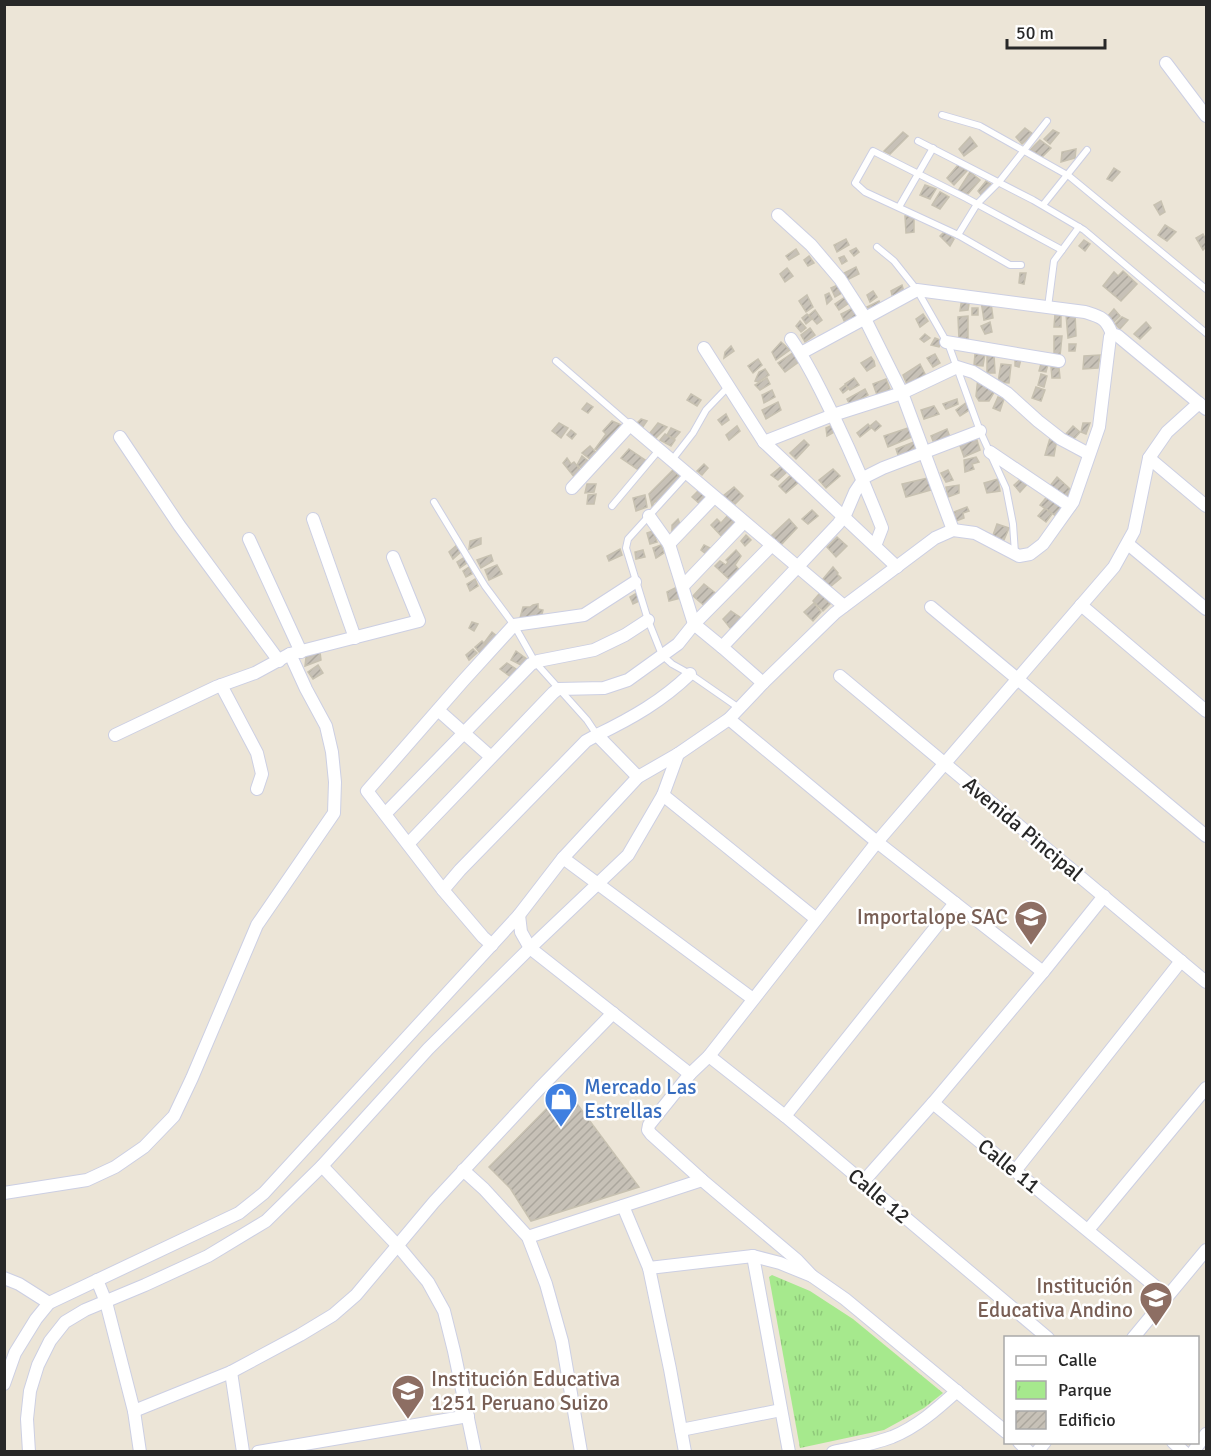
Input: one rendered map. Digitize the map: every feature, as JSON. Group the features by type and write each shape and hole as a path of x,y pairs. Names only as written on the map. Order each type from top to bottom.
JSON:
{"street":[{"path":"1166,63 1206,115"},
{"path":"778,215 810,244 840,279 864,318 902,393 953,530"},
{"path":"801,353 917,290 1048,307 1085,312 1101,317 1113,334 1203,406 1167,432 1149,458 1134,531 1114,567 877,842 815,918 709,1056 690,1074 649,1125 648,1130 702,1180 797,1260 812,1276 845,1299 1004,1431"},
{"path":"4,1384 15,1353 49,1303 238,1213 264,1193 519,915 563,858 638,777 678,754 729,719 835,613 935,538 953,530 975,533 1018,556 1030,554 1044,544 1073,502 1099,427 1110,337 1113,334"},
{"path":"790,339 801,353 833,414 863,481 882,528 875,546"},
{"path":"946,342 1059,361"},
{"path":"704,348 764,442 897,567"},
{"path":"764,442 833,414 902,393 957,367 973,372 1006,393 1061,439 1089,454"},
{"path":"572,488 630,425 844,606"},
{"path":"722,647 838,524 866,477 883,468 980,431"},
{"path":"120,437 192,544 279,660"},
{"path":"990,452 1070,506"},
{"path":"1149,458 1206,506"},
{"path":"669,544 714,496"},
{"path":"649,516 669,544 694,624 763,683"},
{"path":"313,519 355,638"},
{"path":"683,586 744,522"},
{"path":"4,1193 87,1180 115,1167 144,1147 174,1116 257,925 334,813 334,772 326,726 306,689 296,653 249,539"},
{"path":"1128,544 1206,609"},
{"path":"408,844 553,693 558,689 604,688 628,680 678,644 694,624 772,545"},
{"path":"116,735 221,685 255,673 296,653 419,621 393,557"},
{"path":"492,945 443,890 367,791 514,625 584,615 635,582"},
{"path":"1081,605 1206,711"},
{"path":"931,607 1206,836"},
{"path":"385,814 531,664 594,650 626,635 648,620"},
{"path":"443,890 586,741 663,697 690,674"},
{"name":"Avenida Pincipal","path":"840,676 1206,982"},
{"path":"221,685 261,763 262,774 257,789"},
{"path":"438,710 491,758"},
{"path":"729,719 877,842 1043,972"},
{"path":"597,735 638,777"},
{"path":"29,1452 27,1419 30,1391 38,1365 50,1341 65,1322 84,1310 208,1256 267,1221 322,1166 428,1049 628,855 663,795 678,754"},
{"path":"663,795 815,918"},
{"path":"563,858 753,999"},
{"path":"863,1182 933,1103 1104,896"},
{"path":"785,1116 955,903"},
{"path":"519,915 521,932 530,948 690,1074"},
{"path":"1015,1171 1181,961"},
{"path":"134,1411 231,1372 333,1315 356,1295 434,1202 613,1013"},
{"name":"Calle 12","path":"709,1056 785,1116 1046,1336"},
{"path":"1088,1230 1206,1088"},
{"name":"Calle 11","path":"933,1103 1167,1296"},
{"path":"322,1166 398,1246 428,1282 444,1311 475,1452"},
{"path":"464,1170 528,1237 546,1284 561,1341 581,1452"},
{"path":"528,1237 702,1180"},
{"path":"623,1206 649,1268 685,1452"},
{"path":"1135,1336 1206,1250"},
{"path":"649,1268 753,1256 780,1263 812,1276"},
{"path":"753,1256 789,1452"},
{"path":"4,1278 19,1284 49,1303"},
{"path":"97,1280 106,1302 134,1411 140,1452"},
{"path":"231,1372 243,1452"},
{"path":"833,1452 892,1437 926,1418 957,1391"},
{"path":"681,1430 781,1410"},
{"path":"258,1452 468,1416"}],"lane":[{"path":"942,115 980,126 1067,175 1206,289"},
{"path":"958,235 977,204 999,182 1047,121"},
{"path":"918,141 999,182 1079,227 1206,333"},
{"path":"899,207 933,148"},
{"path":"1042,205 1086,150"},
{"path":"1021,265 1010,265 958,235 866,192 855,183 873,151 1062,250"},
{"path":"1048,307 1054,261 1079,227"},
{"path":"877,247 894,261 917,290 946,342 980,431 1006,488 1013,524 1015,554"},
{"path":"555,361 630,425"},
{"path":"671,460 693,433 706,410 728,387"},
{"path":"612,506 659,450"},
{"path":"687,474 628,539 626,548 635,582 662,655 739,708"},
{"path":"434,502 485,586 514,625 535,662 587,720 597,735"}],"green space":[{"path":"772,1275 810,1291 853,1319 943,1393 924,1408 884,1430 800,1448 769,1277"}],"building":[{"path":"1025,128 1033,134 1022,144 1016,137"},
{"path":"1053,130 1059,133 1050,144 1044,139"},
{"path":"903,132 908,136 890,154 884,151"},
{"path":"970,137 977,146 964,156 959,149"},
{"path":"1040,140 1051,148 1042,157 1030,150"},
{"path":"1076,149 1075,158 1061,162 1062,152"},
{"path":"958,165 967,171 954,185 947,178"},
{"path":"1114,168 1120,172 1112,181 1107,179"},
{"path":"970,172 980,180 968,194 958,191"},
{"path":"986,181 992,185 983,197 978,191"},
{"path":"925,185 936,189 930,199 920,195"},
{"path":"940,192 949,197 940,209 932,205"},
{"path":"1161,201 1165,212 1160,215 1154,205"},
{"path":"914,215 914,232 906,233 905,216"},
{"path":"1165,225 1176,232 1167,241 1158,235"},
{"path":"946,230 954,239 950,246 940,236"},
{"path":"1203,234 1206,247 1203,250 1196,238"},
{"path":"846,239 849,245 837,252 834,245"},
{"path":"1084,240 1090,244 1085,251 1079,246"},
{"path":"856,248 859,252 854,256 850,251"},
{"path":"796,249 799,254 789,260 786,256"},
{"path":"809,256 814,263 808,266 804,260"},
{"path":"844,256 847,261 842,264 839,258"},
{"path":"856,267 859,274 847,280 844,273"},
{"path":"787,268 793,276 785,282 780,274"},
{"path":"1123,271 1137,284 1121,301 1103,286 1114,272 1118,276"},
{"path":"1020,273 1026,273 1024,284 1019,283"},
{"path":"838,285 842,293 835,297 831,288"},
{"path":"902,285 904,292 893,299 891,291"},
{"path":"873,291 877,297 870,302 867,295"},
{"path":"829,293 832,299 827,304 825,295"},
{"path":"807,295 813,307 806,312 799,301"},
{"path":"845,297 849,303 839,310 835,304"},
{"path":"962,297 970,297 968,310 960,311"},
{"path":"879,301 881,306 871,311 867,307"},
{"path":"981,301 991,303 993,318 984,320"},
{"path":"853,308 858,318 846,325 841,314"},
{"path":"972,308 978,308 978,315 972,315"},
{"path":"1114,309 1120,316 1114,322 1108,316"},
{"path":"815,310 822,320 817,324 809,315"},
{"path":"1075,313 1076,336 1068,338 1066,314"},
{"path":"807,314 812,319 806,324 802,318"},
{"path":"923,314 928,321 920,327 916,319"},
{"path":"1055,314 1061,314 1061,327 1054,327"},
{"path":"968,316 968,340 959,340 958,317"},
{"path":"1122,317 1128,320 1120,329 1115,324"},
{"path":"800,321 806,328 801,332 796,326"},
{"path":"990,322 992,332 985,334 981,326"},
{"path":"1146,322 1151,328 1140,339 1134,334"},
{"path":"810,328 815,335 805,342 801,335"},
{"path":"925,334 930,338 924,342 920,339"},
{"path":"1054,336 1062,336 1060,356 1054,356"},
{"path":"935,338 942,341 939,347 931,345"},
{"path":"781,342 790,350 776,360 772,352"},
{"path":"1069,344 1076,344 1075,351 1069,351"},
{"path":"731,346 734,351 724,358 725,352"},
{"path":"794,352 800,361 785,372 778,363"},
{"path":"935,354 940,363 933,367 927,358"},
{"path":"975,354 985,354 983,366 974,365"},
{"path":"987,354 994,355 995,373 987,373"},
{"path":"1100,355 1098,368 1083,369 1084,356"},
{"path":"871,357 875,366 867,371 861,363"},
{"path":"758,359 762,365 753,373 748,366"},
{"path":"1015,359 1021,359 1019,367 1015,366"},
{"path":"920,364 926,376 908,387 903,375"},
{"path":"1001,364 1011,365 1009,383 998,382"},
{"path":"1041,364 1048,364 1046,372 1039,371"},
{"path":"1051,367 1059,368 1060,378 1052,378"},
{"path":"765,369 769,375 758,382 755,381 759,372"},
{"path":"1041,374 1047,376 1044,387 1038,385"},
{"path":"978,377 996,389 989,401 979,401 976,396"},
{"path":"767,378 770,384 760,390 755,385"},
{"path":"854,378 859,385 850,390 845,384"},
{"path":"886,379 890,389 877,395 873,384"},
{"path":"845,385 848,389 843,393 840,389"},
{"path":"1036,387 1045,390 1041,401 1032,398"},
{"path":"865,389 868,395 850,405 847,399"},
{"path":"772,390 775,397 764,403 762,395"},
{"path":"691,394 701,400 697,406 687,400"},
{"path":"998,397 1004,399 1000,411 993,408"},
{"path":"957,399 958,404 946,409 943,404"},
{"path":"778,402 781,410 766,419 762,410"},
{"path":"967,402 971,409 960,416 956,410"},
{"path":"587,403 593,407 588,413 582,409"},
{"path":"934,406 939,414 924,419 921,410"},
{"path":"726,414 729,420 722,425 718,420"},
{"path":"641,419 647,421 642,428 635,425"},
{"path":"612,421 626,427 602,453 595,449 606,434 603,431"},
{"path":"876,421 881,426 875,431 870,426"},
{"path":"559,423 568,428 561,438 552,431"},
{"path":"658,423 667,427 655,439 650,433"},
{"path":"1083,423 1090,423 1086,434 1081,432"},
{"path":"835,424 838,430 827,436 826,428"},
{"path":"868,424 871,428 860,437 857,433"},
{"path":"737,426 740,431 729,440 726,435"},
{"path":"1073,426 1080,432 1072,441 1065,435"},
{"path":"911,427 914,436 888,447 884,436"},
{"path":"671,428 680,432 674,439 667,435"},
{"path":"947,429 951,440 935,446 931,436"},
{"path":"571,430 576,434 572,439 567,435"},
{"path":"665,434 675,440 671,446 660,440"},
{"path":"976,437 980,450 964,457 959,443"},
{"path":"1050,438 1057,439 1054,456 1045,455"},
{"path":"804,440 809,445 796,459 790,453"},
{"path":"919,440 921,449 899,458 896,449"},
{"path":"590,446 600,457 594,462 582,453"},
{"path":"629,449 648,462 640,471 621,458"},
{"path":"582,456 592,464 586,471 577,465"},
{"path":"976,457 979,462 972,464 974,469 965,472 964,460"},
{"path":"567,458 571,464 574,462 582,472 575,478 563,463"},
{"path":"704,464 708,468 702,475 697,471"},
{"path":"783,465 788,471 778,480 771,475"},
{"path":"674,469 681,479 652,506 649,494"},
{"path":"833,469 840,476 826,488 819,480"},
{"path":"948,470 953,480 946,482 941,473"},
{"path":"792,474 799,482 786,493 779,486"},
{"path":"1023,477 1029,482 1020,492 1014,485"},
{"path":"1057,477 1071,490 1065,500 1050,486"},
{"path":"928,478 931,490 906,497 902,484"},
{"path":"998,479 1000,491 987,493 984,483"},
{"path":"587,484 596,484 594,492 585,493"},
{"path":"959,485 959,493 948,497 946,487"},
{"path":"734,487 743,496 735,504 723,496"},
{"path":"699,490 708,498 702,506 692,497"},
{"path":"596,494 594,504 587,504 588,495"},
{"path":"1049,494 1064,505 1056,516 1040,505"},
{"path":"645,495 647,507 636,511 633,498"},
{"path":"967,507 969,511 963,513 964,518 956,521 954,512"},
{"path":"1045,508 1052,514 1046,522 1038,516"},
{"path":"812,510 818,516 808,524 802,519"},
{"path":"729,514 739,523 724,539 711,525 717,519 721,523"},
{"path":"678,519 681,527 672,533 672,525"},
{"path":"789,519 797,528 781,545 771,536"},
{"path":"997,524 1009,528 1004,540 992,538"},
{"path":"653,531 657,542 650,544 647,533"},
{"path":"746,535 751,540 745,546 741,541"},
{"path":"837,537 847,546 836,557 827,547"},
{"path":"481,538 481,544 469,549 470,541"},
{"path":"458,544 463,550 453,559 449,552"},
{"path":"661,545 664,553 656,558 653,548"},
{"path":"704,545 710,548 706,554 701,550"},
{"path":"620,549 622,555 609,561 607,556"},
{"path":"643,550 645,557 636,559 635,552"},
{"path":"736,550 741,556 735,565 740,571 730,580 715,566 720,561 726,565 728,562 726,560"},
{"path":"491,555 493,561 481,568 477,560"},
{"path":"465,557 467,563 460,568 457,562"},
{"path":"497,565 502,574 489,580 485,570"},
{"path":"469,567 472,574 466,577 463,571"},
{"path":"833,567 841,578 830,587 823,579"},
{"path":"475,579 478,586 470,591 467,584"},
{"path":"704,584 718,595 707,608 693,596"},
{"path":"679,586 681,598 669,601 667,592"},
{"path":"637,593 639,601 633,604 630,597"},
{"path":"820,593 830,604 823,611 813,601"},
{"path":"814,603 821,612 813,621 804,612"},
{"path":"538,604 538,609 543,610 541,618 520,618 523,607"},
{"path":"731,611 741,618 731,629 723,619"},
{"path":"472,622 478,624 474,631 469,628"},
{"path":"492,632 498,637 490,646 484,643"},
{"path":"482,641 488,647 480,653 475,647"},
{"path":"473,649 477,653 469,660 466,655"},
{"path":"516,651 528,660 523,666 511,660"},
{"path":"320,652 321,660 305,666 306,657"},
{"path":"507,663 516,669 511,677 500,669"},
{"path":"318,665 323,673 313,679 308,672"},
{"name":"Mercado Las Estrellas","path":"566,1089 639,1187 531,1221 510,1188 489,1167"}],"place":[{"name":"Importalope SAC","path":"1031,946"},
{"name":"Mercado Las Estrellas","path":"561,1128"},
{"name":"Institución Educativa Andino","path":"1156,1327"},
{"name":"Institución Educativa 1251 Peruano Suizo","path":"408,1420"}]}
